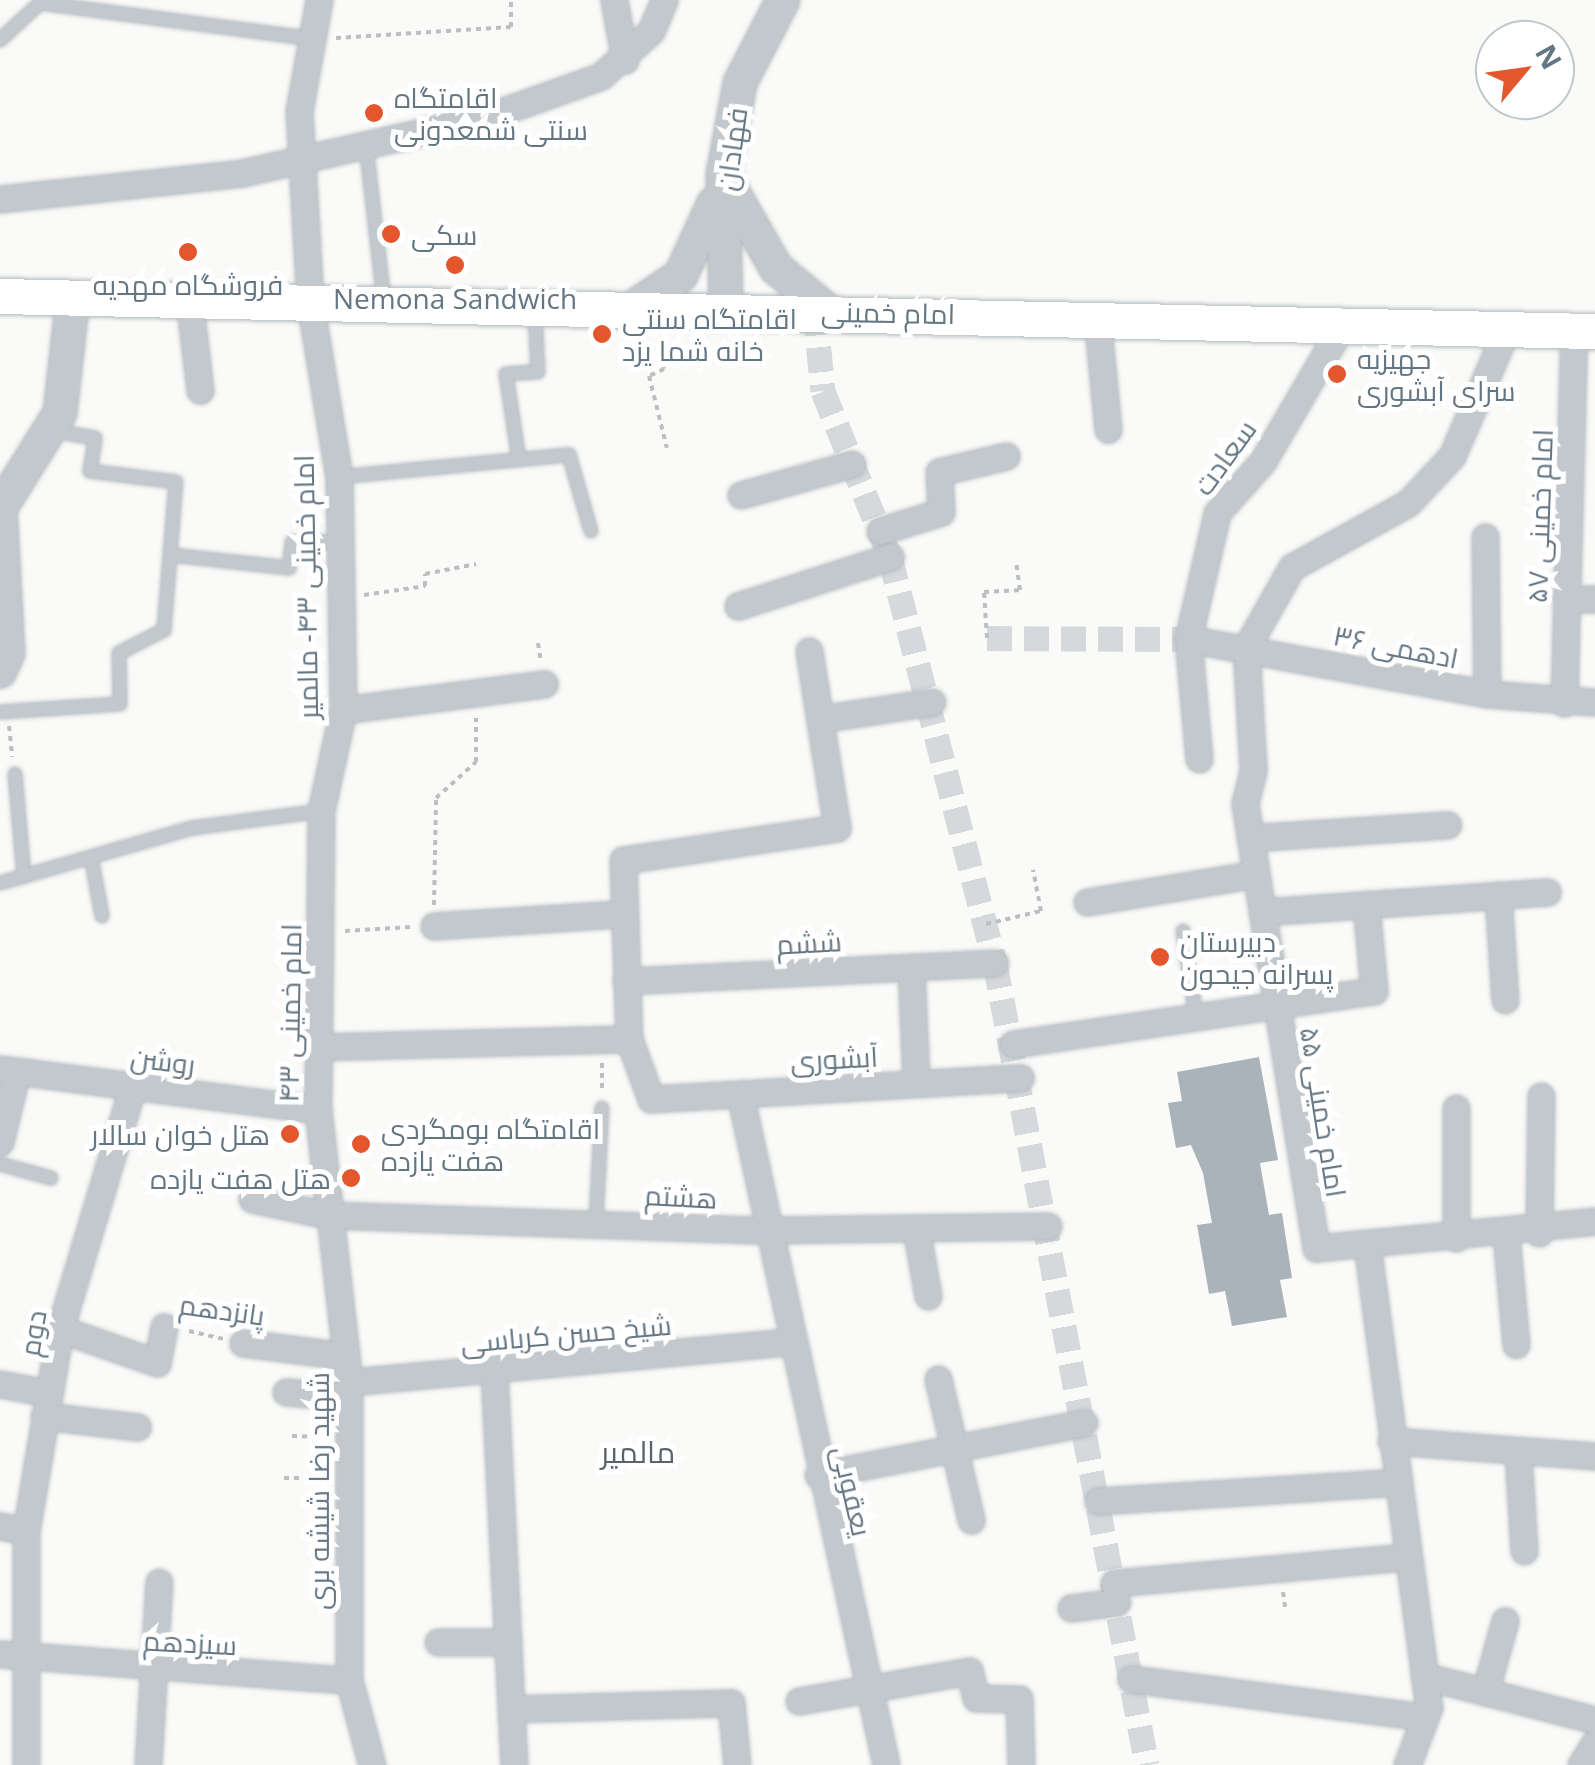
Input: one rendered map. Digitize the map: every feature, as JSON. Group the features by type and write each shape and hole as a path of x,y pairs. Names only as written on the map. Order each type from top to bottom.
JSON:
{"main road":[{"name":"امام خمینی","path":"0,296 826,310 1585,330"}],"street":[{"name":"امام خمینی ۴۳- مالمیر","path":"319,0 299,111 310,302 338,477 343,710 321,811"},
{"path":"614,0 625,60"},
{"path":"0,199 303,162 365,138 484,118 625,60 664,0"},
{"name":"فهادان","path":"726,308 723,174 740,83 783,0"},
{"path":"645,307 681,274 699,248 723,174"},
{"path":"723,174 776,268 826,310"},
{"path":"0,671 8,653 0,506 51,430 74,297"},
{"path":"189,299 200,390"},
{"path":"1097,318 1108,428"},
{"name":"سعادت","path":"1198,759 1188,638 1217,513 1263,460 1343,324"},
{"path":"1246,648 1292,567 1408,503 1452,456 1507,328"},
{"name":"امام خمینی ۵۷","path":"1564,703 1569,543 1585,330"},
{"path":"880,531 941,512 939,472 1006,456"},
{"path":"741,494 852,464"},
{"path":"1485,537 1487,694"},
{"path":"1569,543 1595,544"},
{"path":"738,606 890,558"},
{"path":"1566,599 1595,599"},
{"name":"ادهمی ۳۶","path":"1188,638 1487,694 1564,703 1595,702"},
{"name":"امام خمینی ۵۵","path":"1246,648 1250,838 1316,1248 1367,1244"},
{"path":"318,1047 629,1039 623,860 837,828 826,718 809,651"},
{"path":"343,710 476,698 544,684"},
{"path":"826,718 932,702"},
{"name":"امام خمینی ۴۳","path":"321,811 318,1110 327,1215"},
{"path":"1250,838 1448,825"},
{"path":"1087,902 1256,874"},
{"path":"1262,912 1547,892"},
{"path":"1498,895 1505,1000"},
{"path":"1014,1044 1374,991 1366,904"},
{"path":"434,926 622,914"},
{"name":"ششم","path":"626,981 995,963"},
{"path":"911,967 916,1084"},
{"name":"آبشوری","path":"629,1039 651,1099 1020,1078"},
{"path":"0,1142 9,1070"},
{"name":"روشن","path":"9,1070 318,1110"},
{"name":"دوم","path":"26,1765 26,1531 60,1329 133,1086"},
{"name":"یعقوبی","path":"740,1094 788,1342 886,1765"},
{"path":"1539,1232 1541,1096"},
{"path":"1456,1108 1456,1238"},
{"name":"هشتم","path":"252,1199 327,1215 766,1230 1048,1226"},
{"name":"شهید رضا شیشه بری","path":"327,1215 348,1378 349,1680 372,1765"},
{"path":"1407,1765 1424,1718 1424,1676 1367,1244 1539,1232 1595,1221"},
{"path":"916,1228 928,1296"},
{"path":"1506,1235 1516,1345"},
{"name":"پانزدهم","path":"60,1329 157,1363 164,1326"},
{"name":"پانزدهم","path":"243,1342 348,1378"},
{"name":"شیخ حسن کرباسی","path":"348,1378 494,1371 788,1342"},
{"path":"494,1371 514,1765"},
{"path":"286,1392 348,1378"},
{"path":"938,1379 971,1520"},
{"path":"0,1384 46,1405 137,1427"},
{"path":"818,1475 1084,1423"},
{"path":"1391,1440 1595,1456"},
{"path":"1518,1452 1524,1552"},
{"path":"1098,1500 1396,1482"},
{"path":"0,1526 26,1531"},
{"path":"1071,1608 1116,1593 1407,1557"},
{"path":"148,1765 159,1582"},
{"path":"1485,1692 1505,1621"},
{"path":"438,1642 508,1642"},
{"name":"سیزدهم","path":"0,1654 155,1671 349,1680"},
{"path":"800,1701 969,1671 976,1698 1019,1699 1020,1765"},
{"path":"1424,1676 1595,1720"},
{"path":"1131,1679 1424,1718"},
{"path":"510,1709 731,1703 737,1765"},
{"path":"1581,1765 1595,1743"}],"lane":[{"path":"0,40 40,3 312,38"},
{"path":"365,138 384,301"},
{"path":"519,460 506,374 538,372 535,305"},
{"path":"3,712 120,704 119,653 164,630 176,482 90,471 95,438 51,430"},
{"path":"338,477 569,455 591,531"},
{"path":"171,554 289,568 292,542 340,542"},
{"path":"14,774 24,877"},
{"path":"0,883 92,862 192,828 321,811"},
{"path":"92,862 102,916"},
{"path":"1183,931 1196,1016"},
{"path":"596,1222 602,1108"},
{"path":"0,1164 51,1178"}],"path":[{"path":"312,38 512,27 511,0"},
{"path":"645,307 664,369 649,376 667,448"},
{"path":"987,638 984,592 1020,590 1016,562"},
{"path":"341,598 425,586 425,574 476,564"},
{"path":"320,933 434,926 436,798 476,762 476,698"},
{"path":"3,712 14,774"},
{"path":"986,924 1040,911 1034,870"},
{"path":"602,1040 602,1108"},
{"name":"پانزدهم","path":"164,1326 243,1342"},
{"path":"292,1436 349,1438"},
{"path":"284,1478 349,1478"}],"building":[{"path":"1259,1057 1278,1160 1260,1163 1269,1215 1282,1213 1292,1278 1280,1280 1287,1317 1232,1326 1225,1291 1209,1294 1197,1225 1212,1223 1203,1173 1191,1145 1176,1148 1168,1103 1182,1101 1177,1072"}],"tunnel":[{"path":"815,310 823,391 890,557 995,963 1147,1765"},
{"path":"987,638 1188,639"}],"place":[{"name":"اقامتگاه سنتی شمعدونی","path":"374,113"},
{"name":"سکی","path":"391,234"},
{"name":"فروشگاه مهدیه","path":"188,252"},
{"name":"Nemona Sandwich","path":"455,265"},
{"name":"اقامتگاه سنتی خانه شما یزد","path":"602,334"},
{"name":"جهیزیه سرای آبشوری","path":"1337,374"},
{"name":"دبیرستان پسرانه جیحون","path":"1160,957"},
{"name":"هتل خوان سالار","path":"290,1134"},
{"name":"اقامتگاه بومگردی هفت یازده","path":"361,1144"},
{"name":"هتل هفت یازده","path":"351,1178"}],"district":[{"name":"مالمیر","path":"638,1452"}]}
